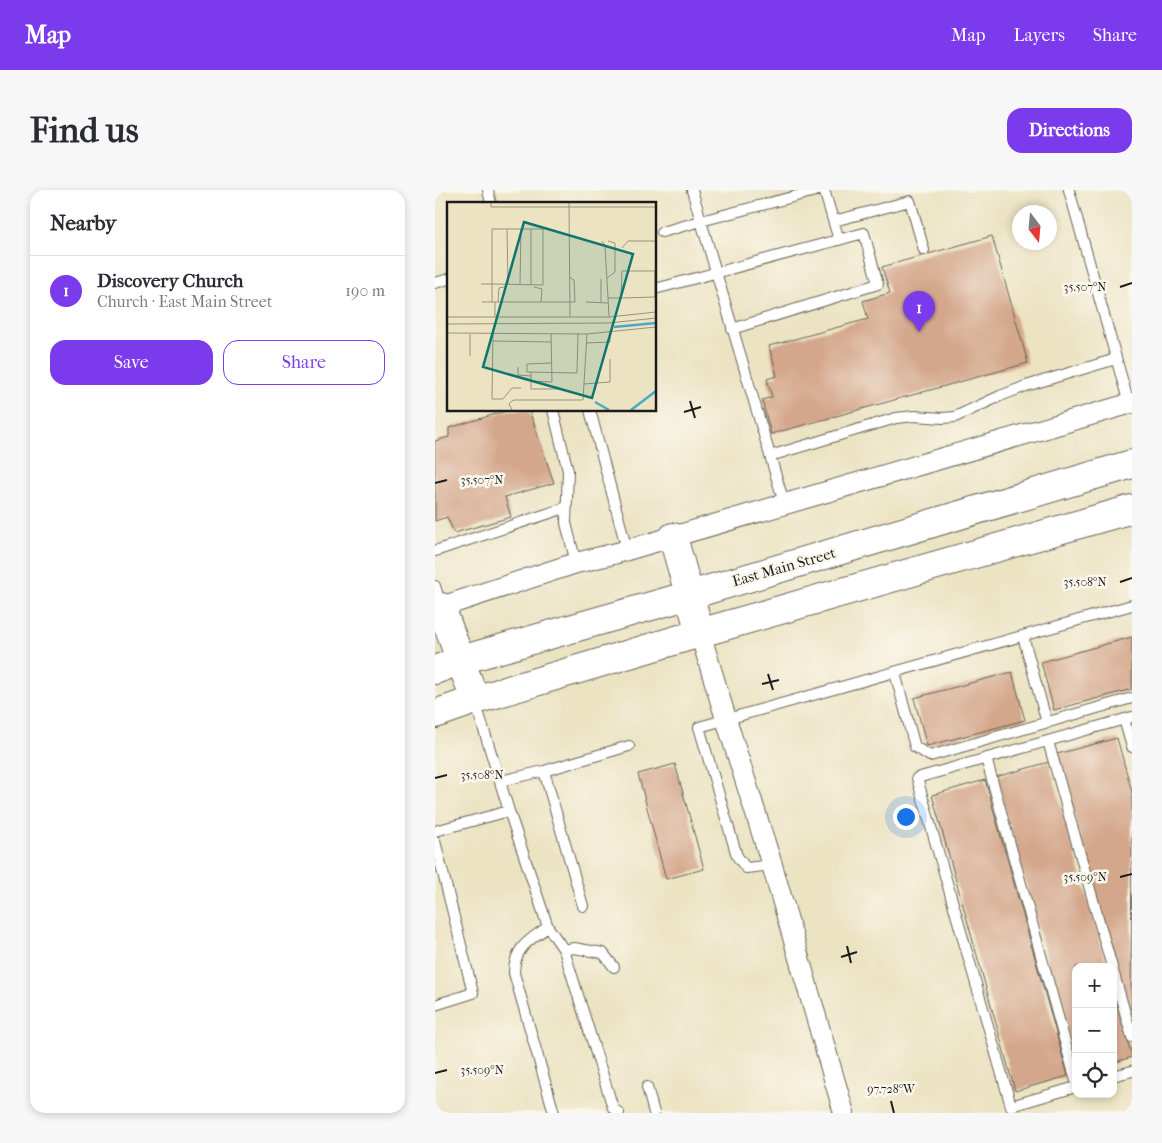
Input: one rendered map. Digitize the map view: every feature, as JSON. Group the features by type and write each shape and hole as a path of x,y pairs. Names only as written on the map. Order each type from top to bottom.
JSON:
{"highway":[{"name":"East Main Street","path":"435,670 461,660 690,595 1132,464"},
{"path":"435,714 475,700 701,633 1132,509"},
{"path":"673,537 701,633"},
{"path":"437,600 475,700"}],"street":[{"path":"437,600 673,537 784,503 1130,404"},
{"path":"701,633 725,719 772,865 843,1113"}],"lane":[{"path":"692,190 784,503"},
{"path":"662,232 819,190"},
{"path":"824,190 839,240"},
{"path":"1069,190 1130,404"},
{"path":"834,220 911,201 924,250"},
{"path":"656,289 864,233 877,284 732,329"},
{"path":"769,456 896,418 915,416 955,417 999,396 1026,386 1116,359"},
{"path":"553,411 569,471 565,523 576,563"},
{"path":"591,411 627,550"},
{"path":"435,551 565,508"},
{"path":"772,865 746,868 737,856 699,727 1132,605"},
{"path":"1023,636 1047,723"},
{"path":"895,673 915,748 930,756 1132,698"},
{"path":"475,700 548,927 564,950 613,1108 619,1113"},
{"path":"1072,1088 1011,1106 917,778 1128,718 1132,747"},
{"path":"1048,741 1111,963"},
{"path":"500,781 629,746"},
{"path":"986,758 1072,1067"},
{"path":"544,770 583,906"},
{"path":"435,832 509,810"},
{"path":"435,841 473,993 435,1005"},
{"path":"548,927 524,944 514,961 514,973 554,1113"},
{"path":"564,950 574,948 603,953 614,967"},
{"path":"1117,985 1132,1037"},
{"path":"1117,1075 1132,1071"},
{"path":"647,1087 654,1113"}],"building":[{"path":"992,236 1028,363 771,434 762,400 772,397 767,379 777,376 769,346 868,319 863,301 890,293 882,267"},
{"path":"506,411 529,411 554,483 505,497 511,517 454,533 447,517 435,521 435,441 449,437 449,428"},
{"path":"1132,637 1132,689 1054,710 1041,662"},
{"path":"1012,672 1025,720 927,746 914,698"},
{"path":"1117,738 1132,792 1131,1018 1117,963 1057,754"},
{"path":"1049,762 1106,963 1072,963 1072,1048 996,777"},
{"path":"675,764 704,869 666,879 638,774"},
{"path":"985,780 1068,1076 1015,1091 932,795"},
{"path":"1117,1005 1132,1057 1117,1062"}],"place":[{"name":"Discovery Church","path":"919,332"}]}
